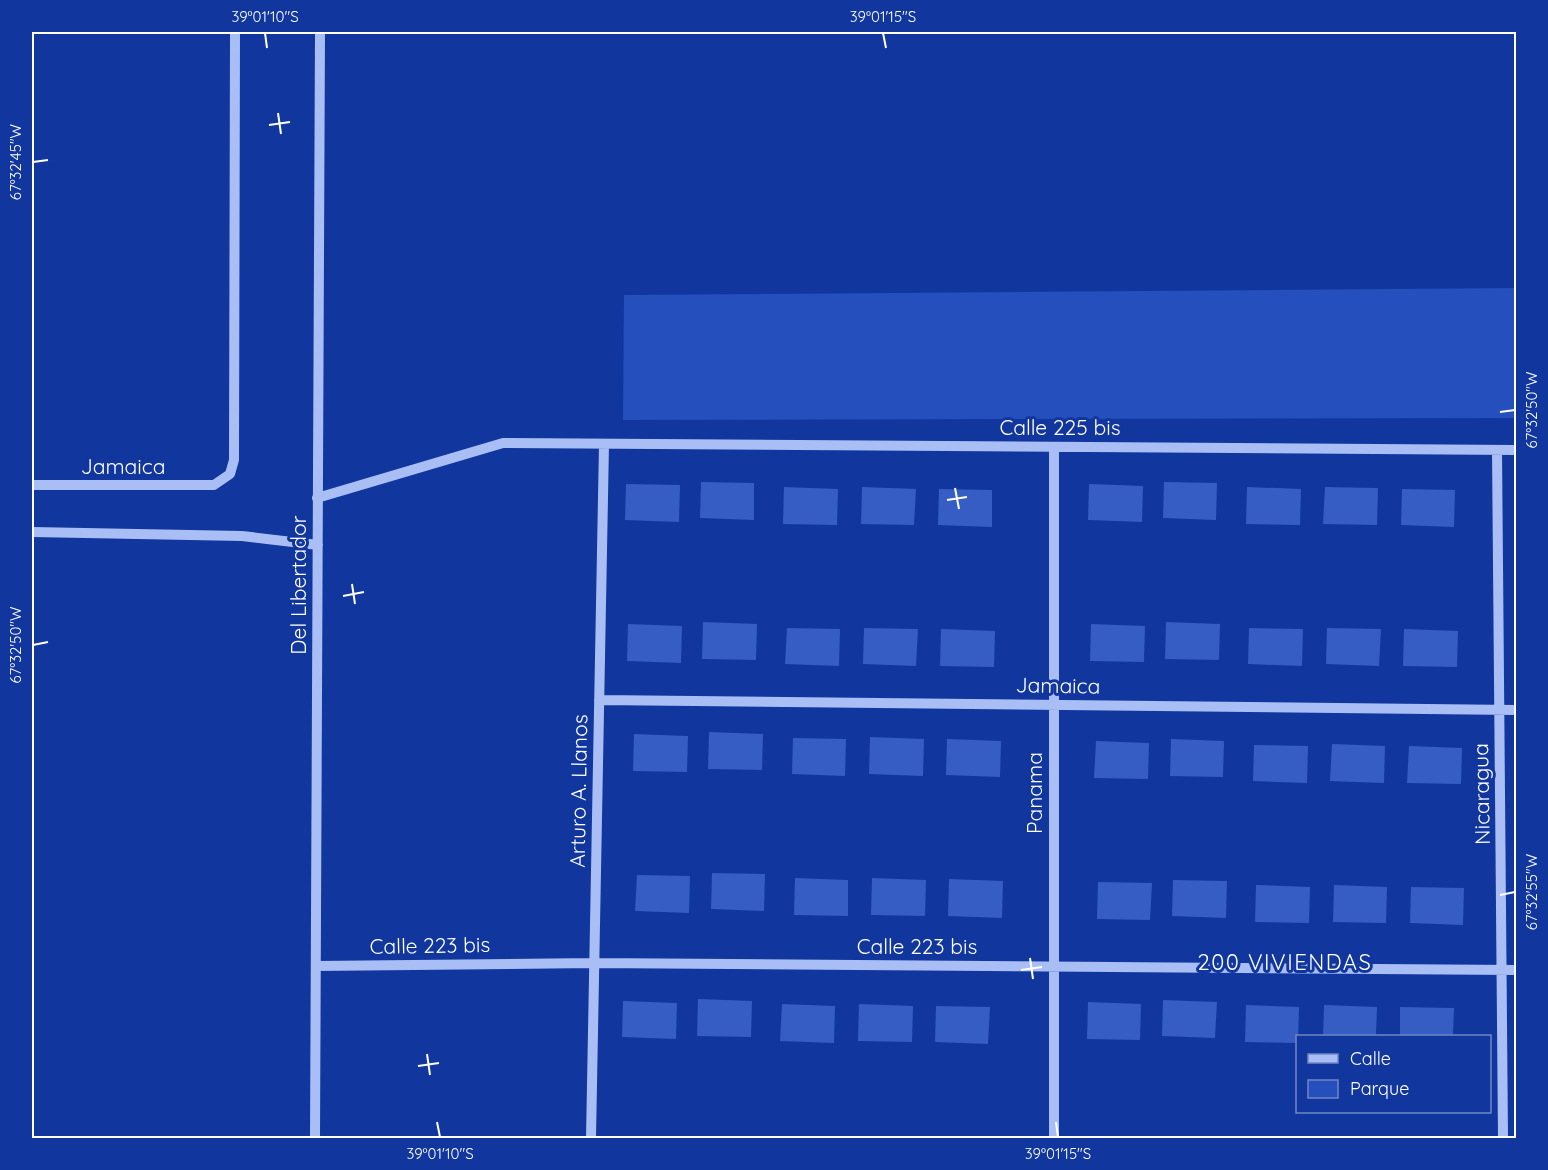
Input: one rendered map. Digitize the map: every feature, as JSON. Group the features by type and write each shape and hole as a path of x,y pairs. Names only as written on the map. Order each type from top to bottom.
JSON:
{"street":[{"name":"Jamaica","path":"32,485 214,485 230,474 234,460 235,32"},
{"name":"Del Libertador","path":"315,1138 320,32"},
{"name":"Calle 225 bis","path":"317,498 503,443 1516,450"},
{"name":"Arturo A. Llanos","path":"591,1138 604,444"},
{"name":"Panama","path":"1054,447 1054,1138"},
{"name":"Nicaragua","path":"1497,450 1503,1138"},
{"path":"32,532 242,536 318,545"},
{"name":"Jamaica","path":"599,700 1516,710"},
{"name":"Calle 223 bis","path":"316,966 594,963 1516,970"}],"green space":[{"path":"1516,288 1516,418 623,420 624,295"}],"building":[{"path":"701,482 754,483 754,520 700,518"},
{"path":"1164,482 1217,483 1216,520 1163,518"},
{"path":"626,484 680,485 679,522 625,520"},
{"path":"1089,484 1143,486 1142,522 1088,520"},
{"path":"784,487 838,489 837,525 783,524"},
{"path":"862,487 916,489 914,525 861,524"},
{"path":"1247,487 1301,489 1300,525 1246,524"},
{"path":"1325,487 1378,488 1377,525 1323,524"},
{"path":"939,489 992,490 992,527 938,525"},
{"path":"1402,489 1455,490 1454,527 1401,525"},
{"path":"703,622 757,624 756,660 702,659"},
{"path":"1166,622 1220,624 1219,660 1165,659"},
{"path":"628,624 682,626 681,663 627,661"},
{"path":"1091,624 1145,626 1144,662 1090,661"},
{"path":"787,628 840,629 839,666 785,664"},
{"path":"864,628 918,629 916,666 863,664"},
{"path":"1249,628 1303,629 1302,666 1248,664"},
{"path":"1327,628 1381,629 1379,666 1326,664"},
{"path":"941,629 995,631 994,667 940,666"},
{"path":"1404,629 1458,631 1457,667 1403,666"},
{"path":"709,732 763,734 762,770 708,769"},
{"path":"634,734 688,736 687,772 633,771"},
{"path":"870,737 924,739 923,776 869,774"},
{"path":"793,738 846,739 845,776 792,774"},
{"path":"947,739 1001,741 1000,777 946,775"},
{"path":"1171,739 1224,741 1223,777 1170,776"},
{"path":"1096,741 1149,743 1148,779 1094,778"},
{"path":"1332,744 1385,746 1384,783 1330,781"},
{"path":"1254,745 1308,746 1307,783 1253,781"},
{"path":"1409,746 1462,748 1461,784 1407,783"},
{"path":"712,873 765,874 764,911 711,909"},
{"path":"637,875 690,876 689,913 635,911"},
{"path":"795,878 848,880 848,916 794,915"},
{"path":"872,878 926,880 925,916 871,915"},
{"path":"949,879 1003,881 1002,918 948,916"},
{"path":"1173,880 1227,881 1226,918 1172,916"},
{"path":"1098,882 1152,883 1150,920 1097,919"},
{"path":"1256,885 1310,887 1309,923 1255,922"},
{"path":"1334,885 1387,887 1386,923 1333,922"},
{"path":"1411,887 1464,888 1463,925 1410,923"},
{"path":"698,999 752,1001 751,1037 697,1036"},
{"path":"1163,1000 1217,1002 1215,1038 1162,1036"},
{"path":"623,1001 677,1003 676,1039 622,1037"},
{"path":"1088,1002 1141,1004 1140,1040 1087,1039"},
{"path":"782,1004 835,1006 834,1043 780,1041"},
{"path":"859,1004 913,1006 912,1042 858,1041"},
{"path":"1246,1005 1299,1007 1296,1043 1245,1042"},
{"path":"1324,1005 1377,1007 1376,1035 1323,1035"},
{"path":"936,1006 990,1007 988,1044 935,1042"},
{"path":"1400,1007 1454,1008 1453,1035 1400,1035"}],"district":[{"name":"200 VIVIENDAS","path":"1285,962"}]}
